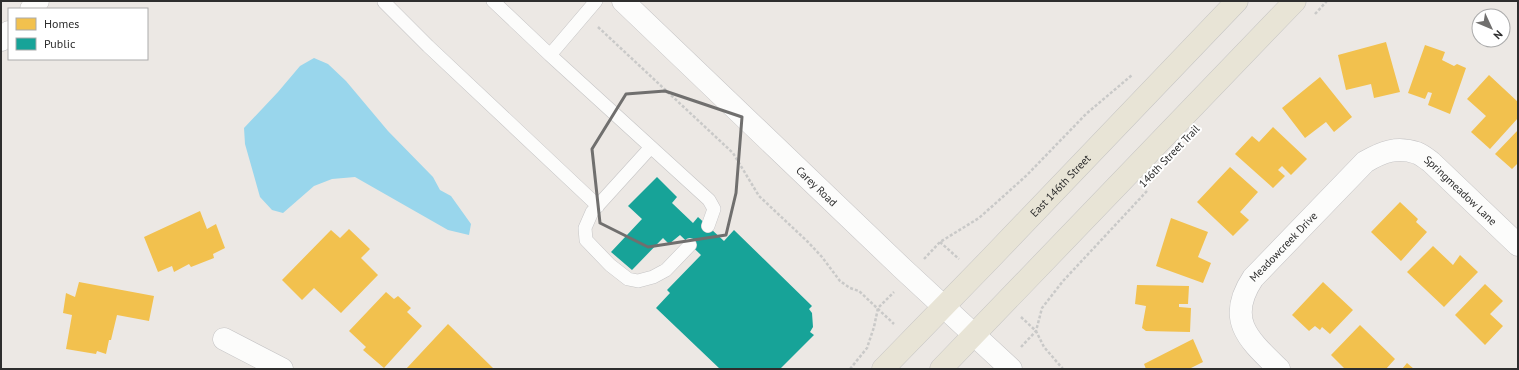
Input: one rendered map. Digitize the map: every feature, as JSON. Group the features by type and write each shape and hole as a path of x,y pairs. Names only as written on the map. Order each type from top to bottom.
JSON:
{"main road":[{"name":"East 146th Street","path":"883,369 1237,1"},
{"path":"941,369 1295,1"}],"street":[{"name":"Carey Road","path":"623,1 897,263 1011,369"},
{"name":"Springmeadow Lane","path":"1396,150 1418,153 1431,162 1518,245"},
{"name":"Meadowcreek Drive","path":"1279,369 1254,345 1245,332 1241,319 1241,305 1245,291 1253,278 1365,162 1380,153 1396,150"},
{"path":"224,339 282,369"}],"lane":[{"path":"385,1 384,2 428,46 598,206"},
{"path":"492,1 709,200 714,209 708,226"},
{"path":"550,55 584,13 596,1"},
{"path":"651,147 592,212 585,228 586,240 610,265 628,279 638,281 653,277 666,270 690,245"}],"path":[{"path":"1311,18 1327,1"},
{"path":"584,13 733,152 760,196 808,242 822,257 840,281 850,288 859,291 878,308 867,348 850,369"},
{"path":"940,242 980,218 1027,175 1086,114 1137,71"},
{"name":"146th Street Trail","path":"1063,369 1044,347 1036,331 1042,308 1063,281 1149,189"}],"highlighted area":[{"path":"665,91 742,117 736,193 726,235 648,247 600,223 592,149 626,94"}],"water":[{"path":"314,58 328,64 346,81 388,131 433,177 440,190 451,196 471,224 469,235 448,230 355,177 332,179 314,186 283,213 272,210 260,197 245,144 244,128 300,66"}],"building: Homes":[{"path":"1386,42 1400,92 1374,98 1371,84 1346,90 1338,55"},
{"path":"1425,45 1445,52 1442,60 1454,66 1457,64 1466,68 1450,114 1428,105 1432,93 1428,92 1425,99 1408,93"},
{"path":"1489,75 1518,102 1518,118 1490,149 1471,132 1486,116 1467,99"},
{"path":"1320,77 1352,117 1334,132 1326,122 1305,138 1282,108"},
{"path":"1273,127 1307,159 1291,175 1282,166 1278,170 1285,176 1273,188 1235,154 1252,136 1259,142"},
{"path":"1518,130 1518,163 1512,169 1495,154"},
{"path":"1230,167 1258,192 1240,212 1249,220 1233,236 1197,202"},
{"path":"1400,202 1418,219 1416,222 1427,232 1401,261 1371,232"},
{"path":"200,211 207,229 216,224 225,248 213,254 214,258 191,267 189,264 174,272 172,266 158,272 144,237"},
{"path":"1171,218 1208,232 1198,257 1211,263 1203,283 1156,266"},
{"path":"349,229 370,249 361,258 378,275 341,313 314,288 302,300 282,280 331,230 340,238"},
{"path":"1433,246 1453,265 1460,255 1478,272 1444,307 1407,272"},
{"path":"79,282 154,296 149,321 117,315 106,354 97,351 96,354 66,349 72,315 63,313 66,293 75,297"},
{"path":"1323,282 1353,310 1330,334 1322,327 1320,330 1315,326 1309,331 1292,315"},
{"path":"1485,284 1503,301 1490,314 1503,326 1485,345 1455,315"},
{"path":"1137,285 1189,286 1188,304 1179,304 1179,307 1191,308 1190,332 1146,331 1142,328 1146,306 1135,304"},
{"path":"386,292 394,299 398,296 411,308 407,312 422,326 384,368 363,350 366,347 349,331"},
{"path":"448,324 494,369 406,369"},
{"path":"1360,325 1395,359 1386,369 1345,369 1331,355"},
{"path":"1193,339 1203,362 1189,369 1146,369 1144,364"},
{"path":"1407,363 1414,369 1402,369"}],"building: Public":[{"path":"657,177 677,197 672,203 693,223 698,217 724,241 734,230 812,306 809,309 812,313 813,327 810,332 814,335 780,369 720,369 656,308 670,293 667,290 701,255 680,235 669,244 663,238 632,270 611,252 642,219 628,206"}]}
